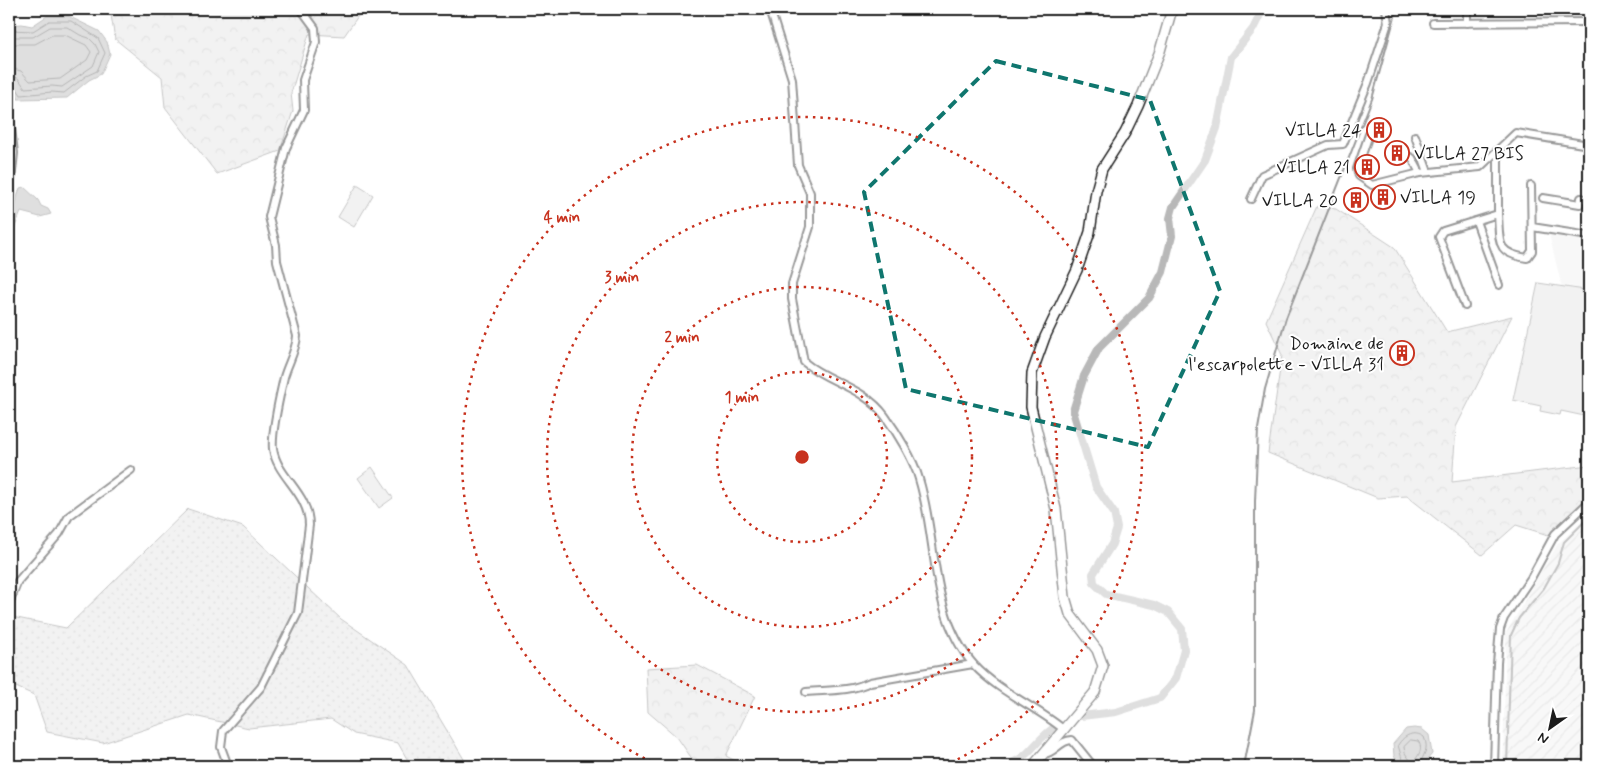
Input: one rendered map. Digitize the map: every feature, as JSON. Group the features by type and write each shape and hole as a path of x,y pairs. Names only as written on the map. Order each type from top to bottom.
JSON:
{"street":[{"path":"228,766 221,747 223,731 261,688 298,614 310,525 310,515 306,504 276,459 273,449 275,423 284,376 296,344 297,336 277,261 276,245 269,217 286,148 304,110 303,80 316,42 315,28 301,9"},
{"path":"770,9 792,79 798,164 810,193 810,227 792,284 792,299 804,362 814,371 844,383 870,400 884,415 904,448 919,477 943,608 953,632 973,664 992,681 1041,712 1063,729"},
{"path":"1032,766 1095,692 1103,666 1097,650 1070,614 1065,597 1056,509 1030,407 1032,374 1045,337 1078,270 1090,232 1096,191 1102,169 1125,133 1138,106 1160,51 1172,9"},
{"path":"1251,199 1262,175 1328,145 1343,144 1368,83 1388,23 1386,9"},
{"path":"1467,9 1467,23"},
{"path":"1433,23 1589,22"},
{"path":"9,111 14,153 9,200"},
{"path":"1373,123 1357,169 1359,176 1372,185 1420,173 1480,167 1489,161 1516,133 1589,145"},
{"path":"1415,136 1428,172"},
{"path":"1498,152 1500,242 1504,251 1511,256 1527,258 1532,251 1531,186"},
{"path":"1406,155 1412,158 1420,173"},
{"path":"1543,198 1580,204 1581,198 1589,200"},
{"path":"1466,306 1439,238 1443,231 1498,214"},
{"path":"1476,221 1499,285"},
{"path":"1532,227 1589,236"},
{"path":"9,604 18,581 59,534 69,516 131,470"},
{"path":"1494,766 1497,664 1502,624 1531,578 1555,534 1589,502"},
{"path":"806,692 841,691 860,687 870,682 973,664"},
{"path":"1041,754 1049,754 1065,740 1072,740 1093,766"}],"highlighted area":[{"path":"996,61 1150,100 1220,291 1148,447 906,389 864,192"}],"shaded area":[{"path":"1549,234 1589,240 1589,295 1585,294 1585,290 1568,286 1567,289 1562,288"},
{"path":"1589,515 1589,766 1503,766 1506,633 1557,545"}],"green space":[{"path":"110,9 363,9 344,36 309,34 291,93 293,111 280,151 217,174 165,107 162,77 115,39"},
{"path":"357,185 373,195 354,227 338,217"},
{"path":"1317,206 1336,209 1394,247 1447,332 1512,316 1456,427 1452,482 1589,465 1589,496 1548,535 1516,525 1482,555 1407,496 1378,498 1268,453 1282,355 1266,321"},
{"path":"1538,283 1585,290 1585,294 1589,295 1589,417 1561,411 1560,415 1540,411 1541,406 1513,400"},
{"path":"372,467 393,498 379,508 358,478"},
{"path":"188,509 243,527 341,619 408,665 468,766 411,766 398,743 354,734 331,719 249,728 189,715 103,743 47,732 34,695 9,684 9,620 12,617 66,628"},
{"path":"697,665 755,696 726,756 745,766 697,766 677,737 648,712 646,668"}],"water":[{"path":"47,16 68,16 99,31 107,42 110,54 101,74 89,80 67,98 18,99 9,81 9,25 22,24 32,26"},
{"path":"24,187 51,214 40,217 21,212 14,229 11,229 18,193 20,188"},
{"path":"1406,729 1422,729 1429,735 1432,754 1422,766 1400,766 1394,756 1393,744"}],"waterway":[{"path":"1081,716 1116,712 1160,698 1176,678 1184,650 1182,629 1168,612 1154,605 1106,594 1094,583 1093,574 1112,544 1117,528 1114,513 1096,487 1073,411 1084,376 1099,348 1149,298 1163,272 1172,236 1170,218 1173,207 1205,160 1217,128 1231,57 1253,29 1263,9"},
{"path":"1507,766 1511,635 1519,618 1544,588 1558,563 1564,542 1589,517"},
{"path":"999,766 1009,764 1024,756 1055,727"}],"railway":[{"path":"1244,766 1255,710 1255,501 1258,429 1265,389 1286,318 1372,99 1397,9"}],"place":[{"name":"VILLA 24","path":"1379,130"},
{"name":"VILLA 27 BIS","path":"1397,153"},
{"name":"VILLA 21","path":"1367,167"},
{"name":"VILLA 19","path":"1383,197"},
{"name":"VILLA 20","path":"1356,200"},
{"name":"Domaine de l'escarpolette - VILLA 31","path":"1402,353"}]}
